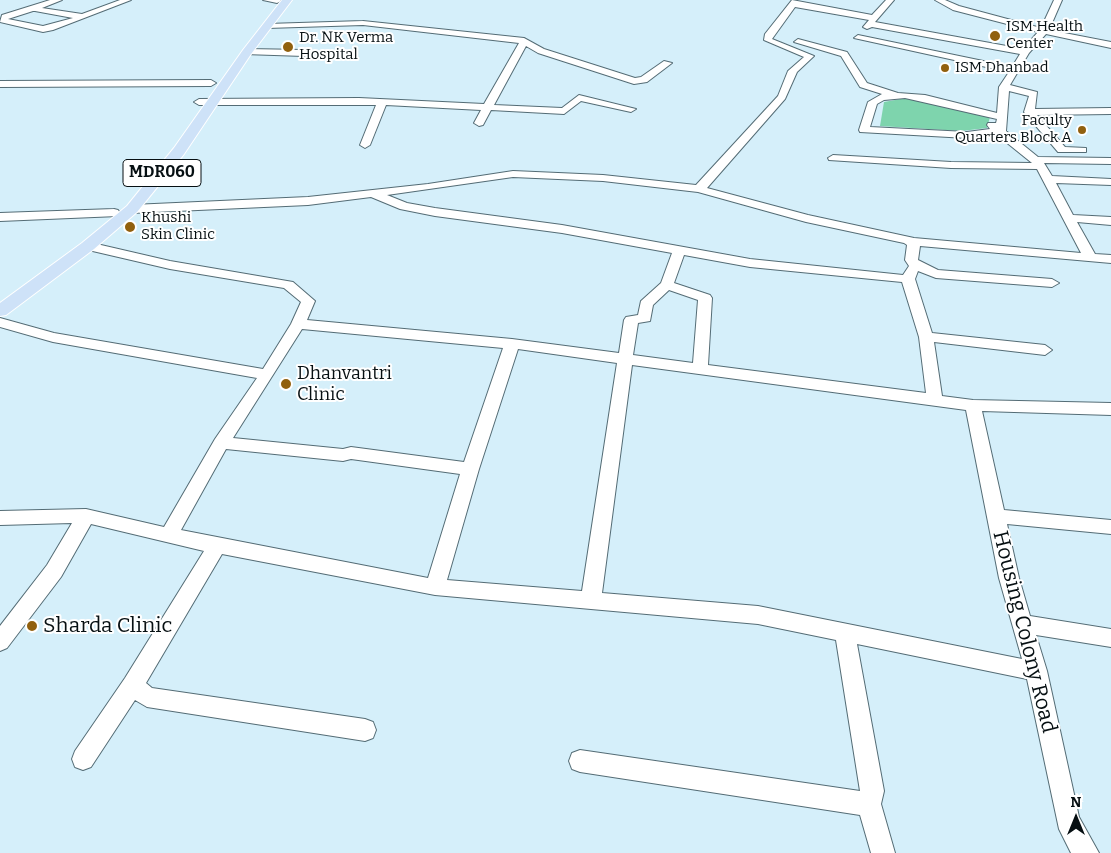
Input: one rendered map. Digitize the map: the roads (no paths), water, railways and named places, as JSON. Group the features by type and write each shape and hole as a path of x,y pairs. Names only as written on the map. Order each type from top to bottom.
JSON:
{"main road":[{"name":"MDR060","path":"0,301 114,213 149,175 267,26 277,0"},
{"name":"MDR060","path":"0,311 88,246 132,209 179,151 207,101 211,83 277,0"}],"street":[{"path":"58,0 5,17 2,20 48,29 127,0"},
{"path":"847,50 890,0"},
{"path":"940,0 990,18 1111,45"},
{"path":"1001,130 1004,87 1025,52 1044,31 1058,0"},
{"path":"799,3 871,21 1025,52"},
{"path":"799,3 782,37 844,54 863,86 898,96"},
{"path":"699,189 782,97 793,72 810,56 768,40 768,36 799,3"},
{"path":"34,8 85,17"},
{"path":"267,26 363,23 524,41 542,51 634,81 644,80 667,63"},
{"path":"858,38 1014,70"},
{"path":"480,123 524,41"},
{"path":"247,52 304,53"},
{"path":"0,84 211,83"},
{"path":"1004,87 1034,94 1029,112"},
{"path":"1001,117 925,98 882,97 873,102 864,130 967,135 1001,130"},
{"path":"207,101 382,102 564,112 579,98 631,109"},
{"path":"365,144 382,102"},
{"path":"962,108 1001,130 1036,160 1111,161"},
{"path":"1029,112 1111,111"},
{"path":"1029,112 1062,150 1111,150"},
{"path":"833,158 951,165 1041,166 1046,179 1090,257"},
{"path":"132,209 308,201 513,174 603,178 699,189 806,218 913,242 1111,259"},
{"path":"1046,179 1111,182"},
{"path":"372,194 390,202 434,212 562,229 750,263 908,279"},
{"path":"0,217 114,213"},
{"path":"1069,218 1111,221"},
{"path":"913,242 911,260 914,265 936,274 1052,283"},
{"path":"88,246 170,265 288,285 308,301 298,324 267,375 221,443 168,536"},
{"path":"591,600 631,320 645,318 646,304 668,285 680,251"},
{"path":"914,265 908,279 926,336 935,400"},
{"path":"668,285 705,298 700,370"},
{"path":"0,322 53,336 267,375"},
{"path":"298,324 512,344 973,405 1111,409"},
{"path":"926,336 1045,350"},
{"path":"435,587 470,469 512,344"},
{"name":"Housing Colony Road","path":"973,405 1009,578 1036,671 1068,820 1084,852"},
{"path":"221,443 343,455 351,453 470,469"},
{"path":"0,642 54,571 86,516"},
{"path":"0,518 86,516 217,546 435,587 758,615 1036,671"},
{"path":"996,516 1111,527"},
{"path":"83,759 133,686 217,546"},
{"path":"1022,624 1111,638"},
{"path":"845,632 872,791 869,804 883,853"},
{"path":"133,686 147,697 365,730"},
{"path":"580,762 869,804"}],"place":[{"name":"ISM Health Center","path":"995,36"},
{"name":"Dr. NK Verma Hospital","path":"288,47"},
{"name":"ISM Dhanbad","path":"945,68"},
{"name":"Faculty Quarters Block A","path":"1082,130"},
{"name":"Khushi Skin Clinic","path":"130,227"},
{"name":"Dhanvantri Clinic","path":"286,384"},
{"name":"Sharda Clinic","path":"32,626"}]}
